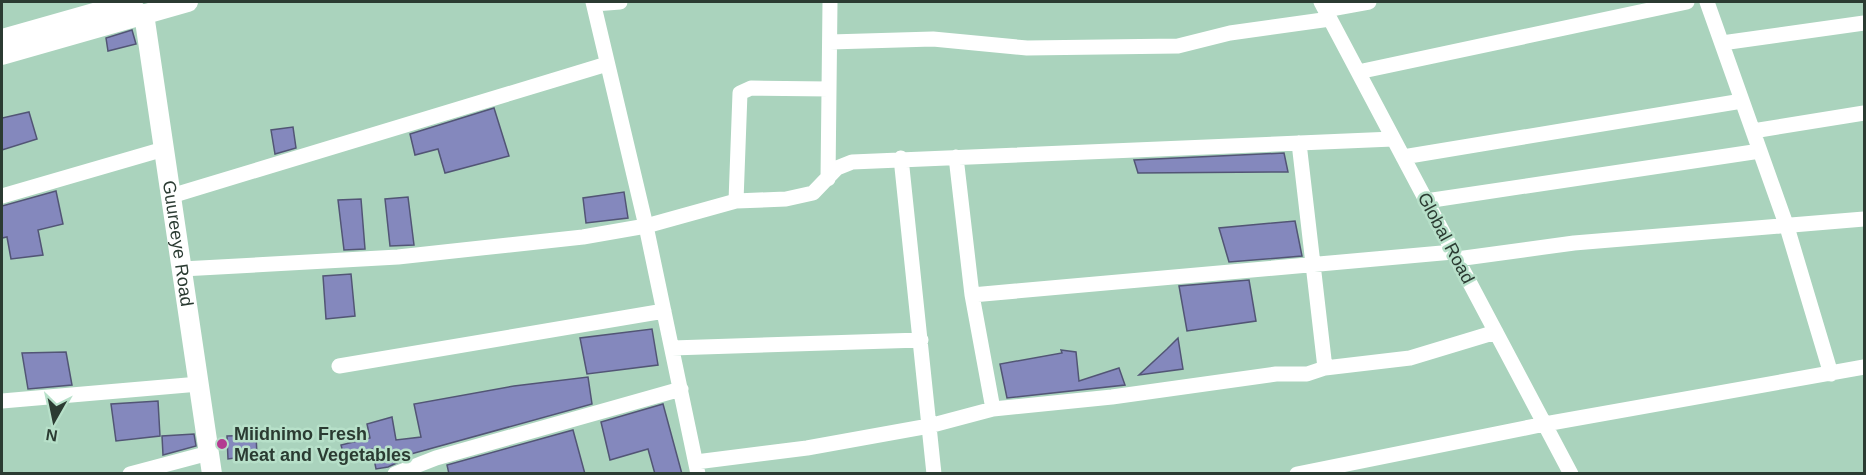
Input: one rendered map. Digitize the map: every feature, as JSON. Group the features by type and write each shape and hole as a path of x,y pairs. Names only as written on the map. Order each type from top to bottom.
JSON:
{"street":[{"path":"2,39 79,9 139,8 189,2"},
{"path":"620,2 594,3 646,226 697,468 929,426 993,409 1112,397 1276,374 1307,374 1325,368 1410,358 1496,332"},
{"path":"828,179 830,2"},
{"path":"830,42 933,39 1026,48 1178,46 1325,10 1369,2"},
{"path":"1358,72 1688,2"},
{"path":"1707,2 1787,227 1831,374"},
{"path":"2,55 139,8"},
{"name":"Guureeye Road","path":"139,8 164,149 212,474"},
{"name":"Global Road","path":"1325,10 1571,474"},
{"path":"1722,43 1864,23"},
{"path":"171,195 607,64"},
{"path":"736,201 740,93 750,88 829,89"},
{"path":"1403,157 1742,101"},
{"path":"1753,131 1864,112"},
{"path":"182,269 398,257 583,237 646,226 736,201 786,199 813,193 837,168 852,162 901,158 956,158 1393,139"},
{"path":"1299,143 1325,368"},
{"path":"2,196 164,149"},
{"path":"1426,201 1760,151"},
{"path":"901,158 934,474"},
{"path":"956,158 972,295 993,409"},
{"path":"972,295 1313,263 1455,256 1574,243 1864,219"},
{"path":"339,366 664,310"},
{"path":"672,348 921,340"},
{"path":"1297,474 1545,424 1864,367"},
{"path":"2,401 199,384"},
{"path":"400,473 436,458 681,389"},
{"path":"130,474 209,453"}],"building":[{"path":"132,30 136,44 108,51 106,38"},
{"path":"494,108 509,156 445,173 438,149 415,155 410,134"},
{"path":"29,112 37,139 2,150 2,118"},
{"path":"293,127 296,148 275,154 271,130"},
{"path":"1284,153 1288,172 1138,173 1134,160"},
{"path":"56,191 63,224 38,230 43,255 11,259 7,237 2,238 2,206"},
{"path":"624,192 628,218 586,223 583,198"},
{"path":"408,197 414,245 390,246 385,199"},
{"path":"361,199 365,249 344,250 338,200"},
{"path":"1295,221 1302,256 1229,262 1219,228"},
{"path":"351,274 355,316 326,319 323,276"},
{"path":"1249,280 1256,321 1187,331 1179,286"},
{"path":"652,329 658,365 587,374 580,338"},
{"path":"1178,338 1183,369 1139,375 1167,349"},
{"path":"1061,350 1076,352 1079,381 1119,368 1125,385 1007,398 1000,364 1062,353"},
{"path":"66,352 72,385 28,389 22,353"},
{"path":"588,377 592,404 400,457 401,461 388,467 376,469 372,449 344,456 341,445 370,438 367,424 392,417 396,440 421,437 414,404 514,386"},
{"path":"158,401 160,436 116,441 111,404"},
{"path":"663,404 682,474 655,474 648,449 610,460 601,422"},
{"path":"573,430 585,474 449,474 447,465"},
{"path":"194,434 196,446 163,455 162,436"},
{"path":"256,435 257,455 228,459 227,436"}],"place":[{"name":"Miidnimo Fresh Meat and Vegetables","path":"222,444"}]}
